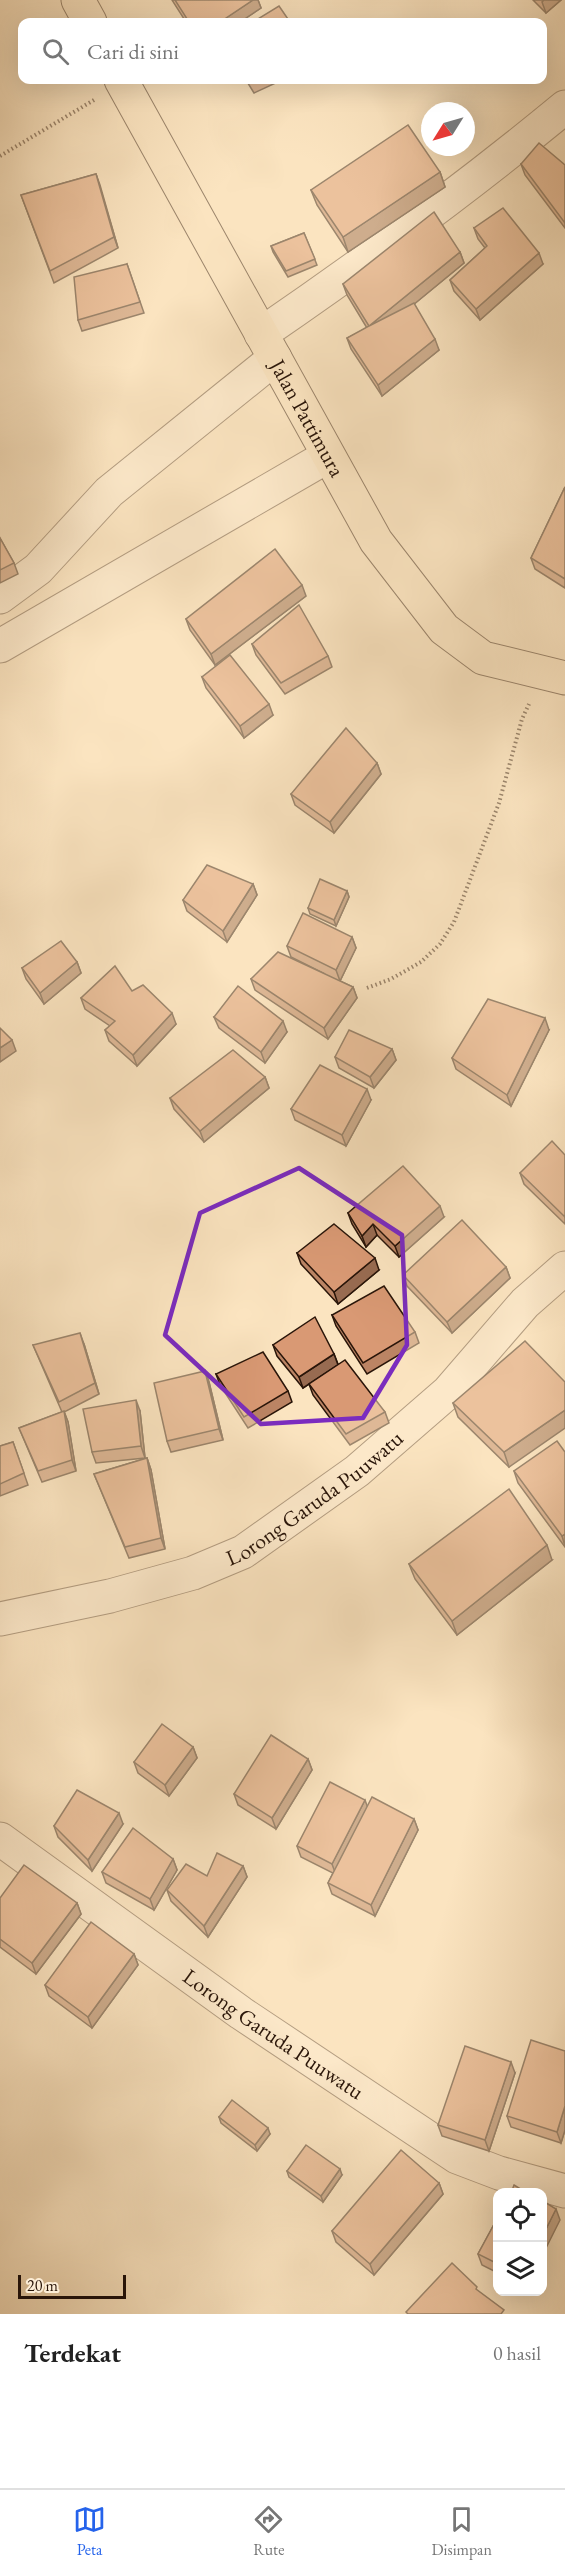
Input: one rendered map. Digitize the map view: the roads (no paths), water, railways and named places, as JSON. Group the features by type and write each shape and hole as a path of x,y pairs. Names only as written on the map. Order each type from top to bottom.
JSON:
{"highway":[{"path":"78,0 88,18"},
{"name":"Jalan Pattimura","path":"124,84 376,541 444,629 483,658 554,676"}],"street":[{"path":"0,597 38,569 109,492 268,346 393,243 479,178 565,107"},
{"path":"0,646 328,456"},
{"name":"Lorong Garuda Puuwatu","path":"0,1619 110,1596 193,1573 243,1552 357,1471 448,1392 525,1303 565,1268"},
{"name":"Lorong Garuda Puuwatu","path":"0,1839 241,2013 456,2157 499,2173 565,2191"}]}
